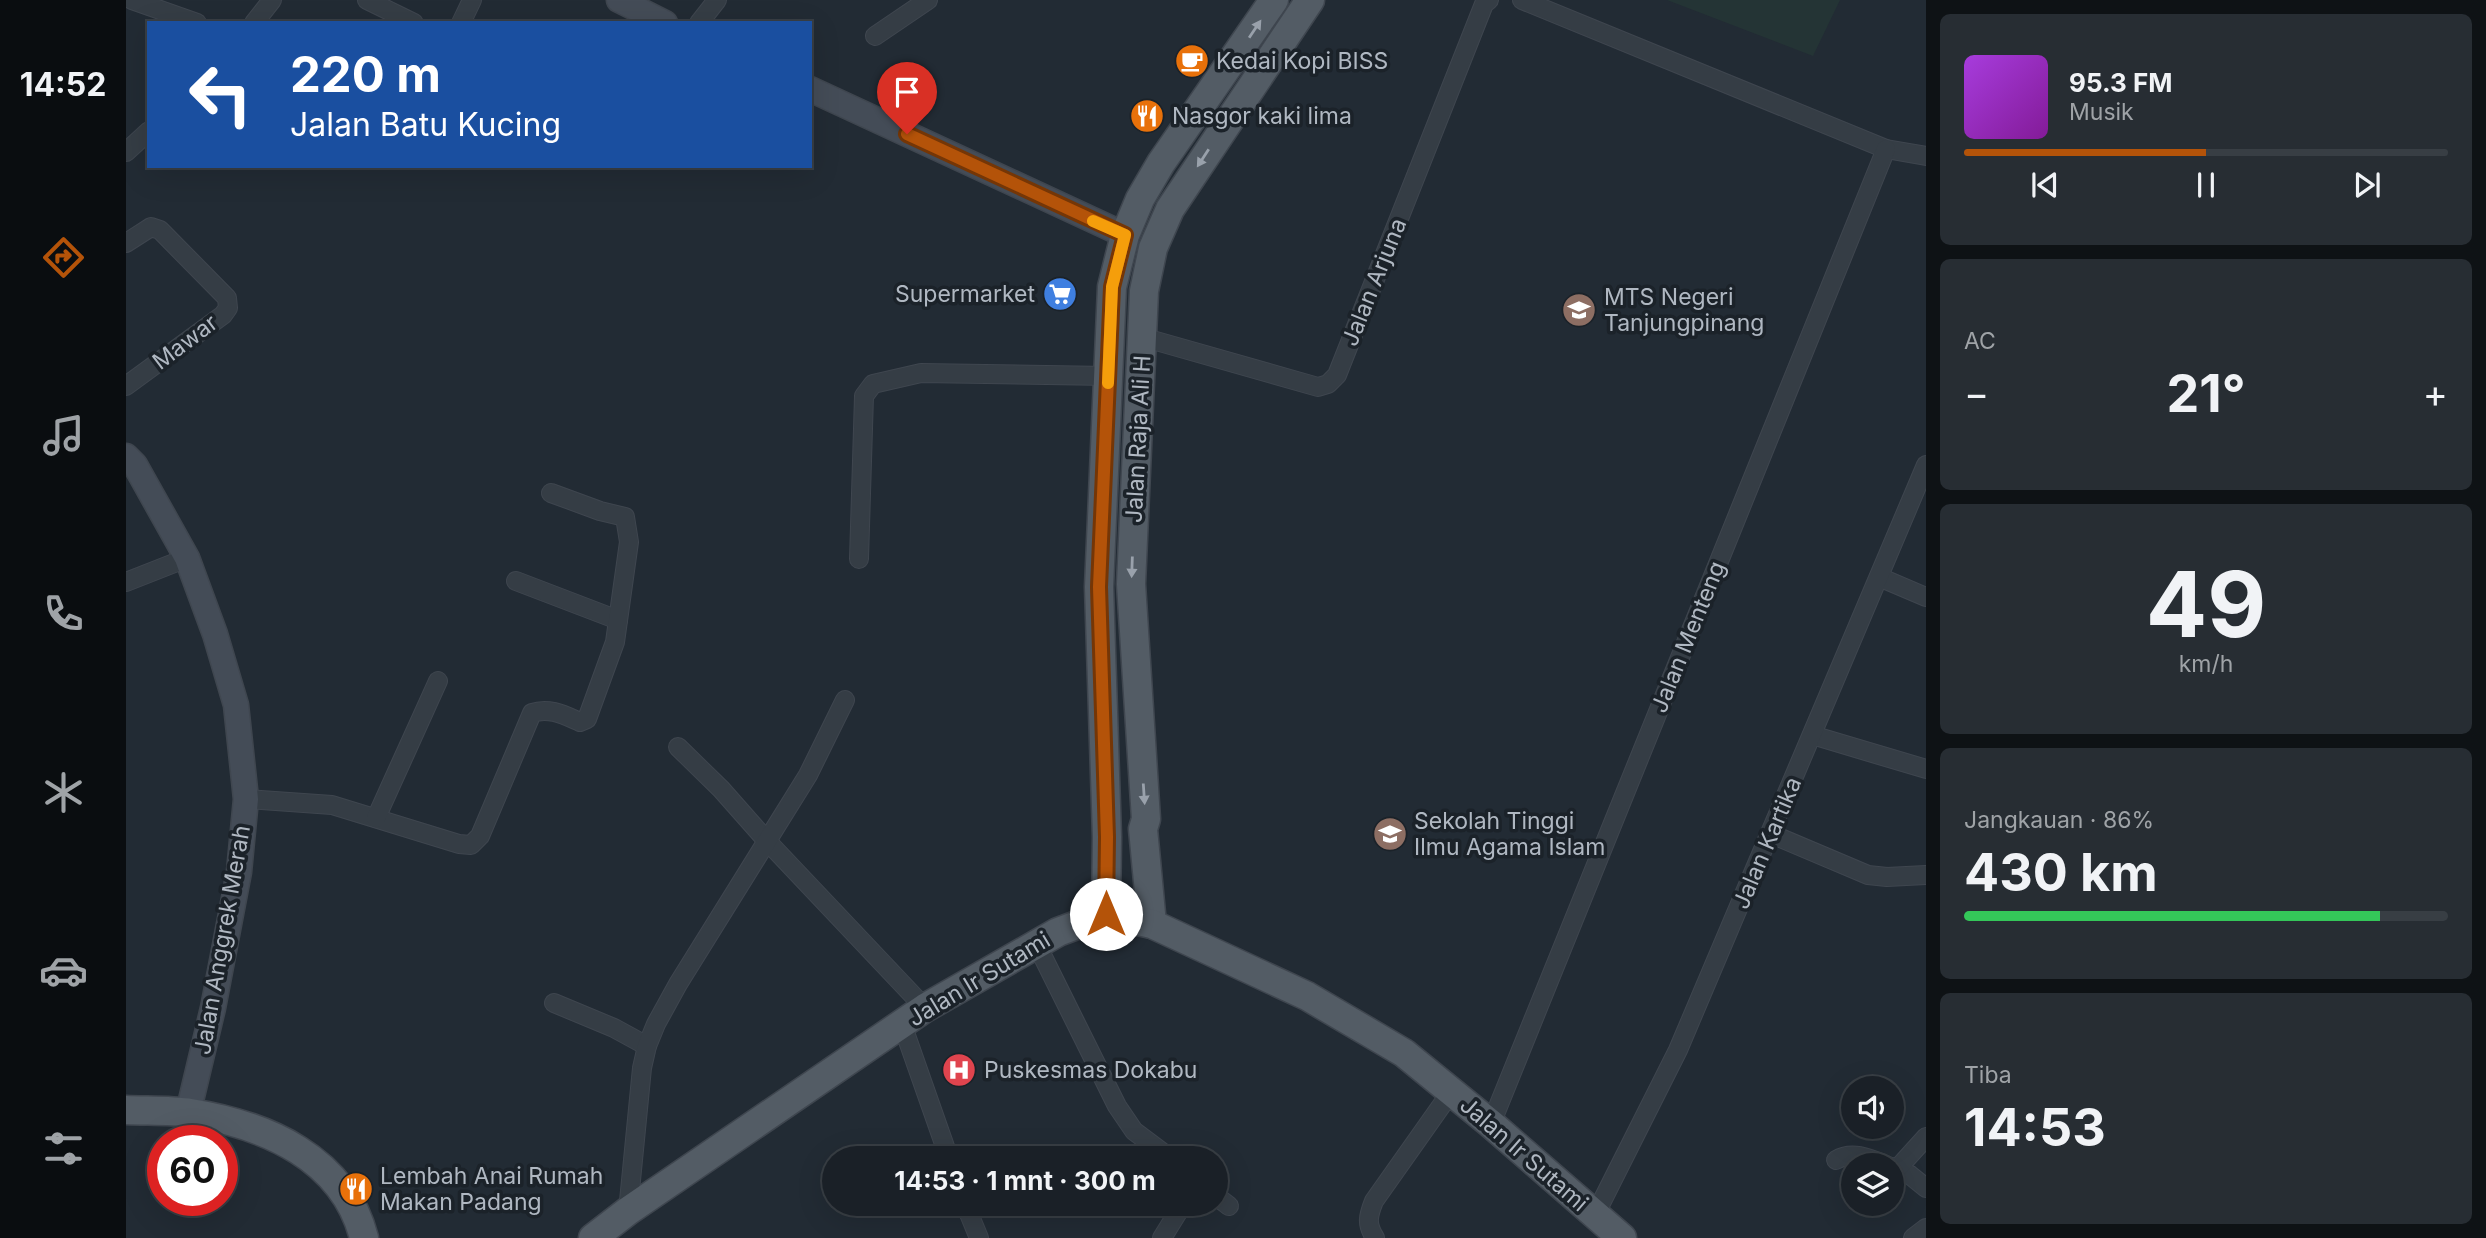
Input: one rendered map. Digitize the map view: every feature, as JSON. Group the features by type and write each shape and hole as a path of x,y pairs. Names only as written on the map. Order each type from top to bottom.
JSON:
{"main road":[{"path":"1106,914 1107,837 1099,587 1112,287 1125,235 1140,199 1161,163 1274,0"},
{"name":"Jalan Raja Ali H","path":"1152,924 1143,829 1146,819 1131,584 1144,291 1153,248 1170,209 1310,0"},
{"path":"1140,199 1170,209"},
{"name":"Jalan Ir Sutami","path":"593,1238 628,1211 925,1008 1058,932 1106,914 1152,924 1307,996 1405,1053 1622,1238"},
{"path":"126,1110 188,1113 222,1119 293,1146 320,1166 343,1189 359,1219 364,1238"}],"street":[{"path":"132,0 191,21"},
{"path":"256,21 272,0"},
{"path":"367,0 410,21"},
{"path":"462,21 472,0"},
{"path":"619,0 662,21"},
{"path":"701,21 717,0"},
{"path":"875,36 928,0"},
{"name":"Jalan Arjuna","path":"1142,337 1318,387 1328,384 1337,375 1484,4 1489,0"},
{"path":"1521,0 1886,149 1926,156"},
{"path":"812,90 1125,235"},
{"path":"126,152 147,133"},
{"name":"Jalan Menteng","path":"1491,1124 1886,149"},
{"name":"Mawar","path":"126,243 151,227 160,230 227,299 228,308 223,315 126,386"},
{"path":"859,559 864,396 873,384 921,373 1108,376"},
{"name":"Jalan Anggrek Merah","path":"129,463 187,558 215,634 236,705 246,799 239,873 213,1008 188,1113"},
{"name":"Jalan Kartika","path":"1595,1215 1678,1050 1926,465"},
{"path":"246,799 332,805 459,844 471,845 480,836 532,713 542,710 557,712 580,722 587,719 615,642 629,542 625,517 600,512 551,493"},
{"path":"126,582 187,558"},
{"path":"1879,577 1926,597"},
{"path":"516,581 618,620"},
{"path":"376,818 438,681"},
{"path":"628,1211 642,1068 647,1046 678,984 808,775 845,699"},
{"path":"1812,735 1926,769"},
{"path":"678,747 721,789 925,1008"},
{"path":"1771,834 1868,875 1926,875"},
{"path":"1037,945 1117,1106 1134,1131 1154,1146"},
{"path":"554,1003 614,1028 647,1046"},
{"path":"902,1024 945,1146"},
{"path":"1375,1238 1367,1217 1374,1201 1451,1092"},
{"path":"1904,1156 1926,1137"},
{"path":"1836,1160 1841,1157"},
{"path":"1904,1172 1926,1188"},
{"path":"970,1216 979,1238"},
{"path":"1162,1238 1176,1216"},
{"path":"1913,1238 1926,1228"}],"shaded area":[{"path":"1667,0 1840,0 1813,56"}],"slow traffic":[{"path":"1093,221 1125,235 1112,287 1108,383"}],"place":[{"name":"Kedai Kopi BISS","path":"1192,61"},
{"name":"Nasgor kaki lima","path":"1147,116"},
{"name":"Supermarket","path":"1060,294"},
{"name":"MTS Negeri Tanjungpinang","path":"1579,310"},
{"name":"Sekolah Tinggi Ilmu Agama Islam","path":"1390,834"},
{"name":"Puskesmas Dokabu","path":"959,1070"},
{"name":"Lembah Anai Rumah Makan Padang","path":"356,1189"}],"route":[{"path":"907,134 1125,235 1112,287 1099,587 1107,837 1106,914"}]}
